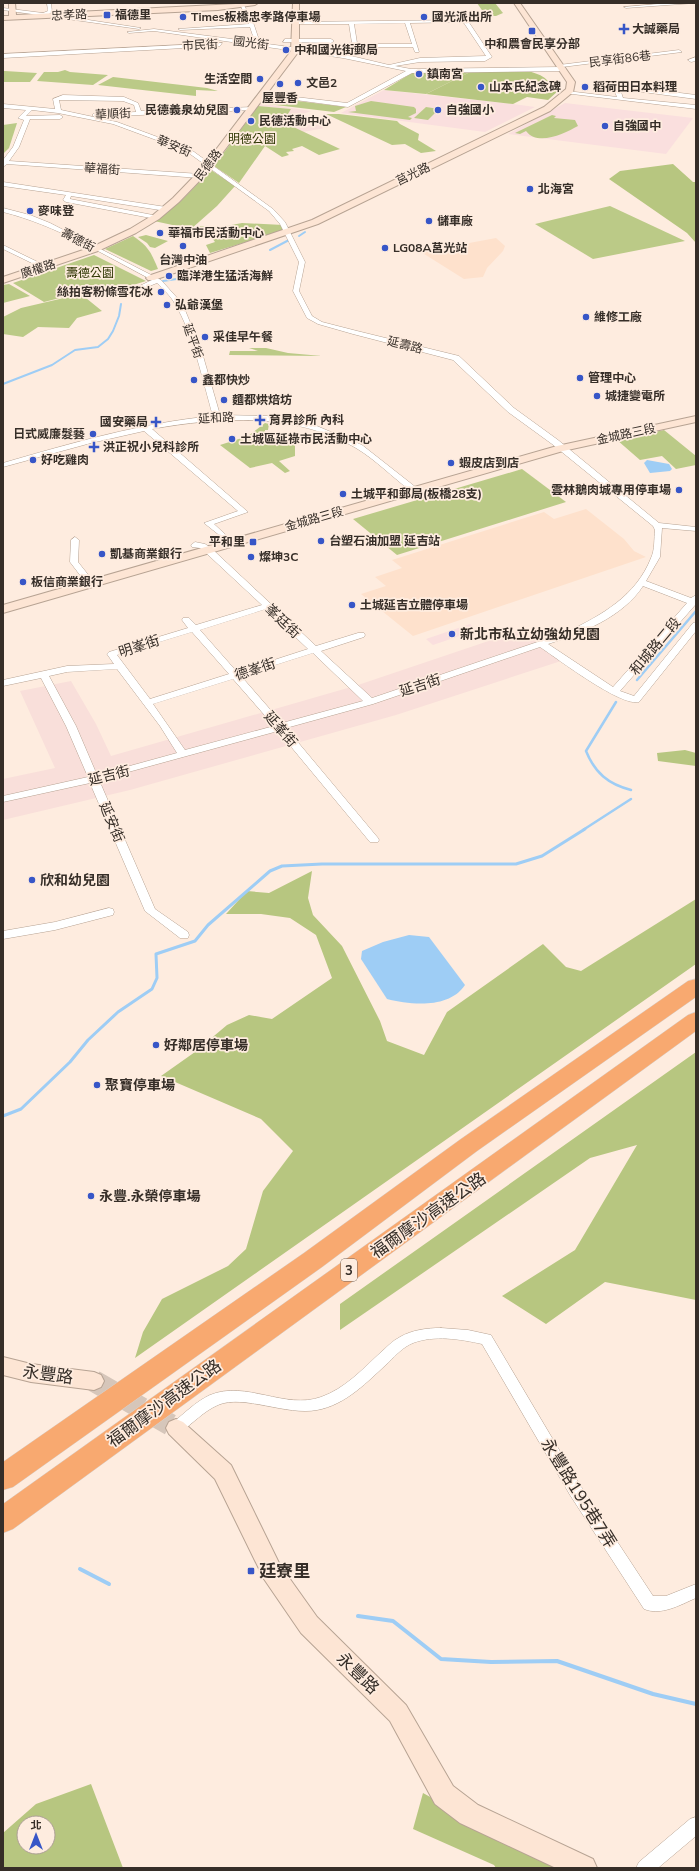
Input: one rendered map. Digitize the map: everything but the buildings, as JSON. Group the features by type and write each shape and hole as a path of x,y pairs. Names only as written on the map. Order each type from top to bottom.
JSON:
{"highway":[{"name":"福爾摩沙高速公路","path":"3,1478 313,1260 469,1145 696,986"},
{"name":"福爾摩沙高速公路","path":"3,1520 335,1280 495,1167 696,1020"}],"street":[{"path":"43,15 50,12 49,3"},
{"name":"忠孝路","path":"3,18 12,9 53,16 230,6 255,3"},
{"path":"296,3 295,45 330,41"},
{"path":"517,3 571,82 570,90 567,93 696,107"},
{"path":"625,4 693,3"},
{"path":"3,5 12,9"},
{"path":"242,5 252,25 258,43"},
{"path":"3,9 12,9 43,15 154,30 252,25"},
{"path":"295,23 351,22 408,24 462,21 466,22 489,57 420,60 387,66"},
{"path":"351,22 355,44"},
{"path":"408,24 420,60"},
{"name":"國光街","path":"129,32 154,30 251,43 295,45 410,71 562,67"},
{"name":"市民街","path":"3,56 251,43 295,45"},
{"path":"369,46 370,48 366,50 359,51 350,51 344,48 355,44 369,46 415,46"},
{"name":"民德路","path":"95,249 123,236 156,217 200,176 295,51 295,45"},
{"path":"359,51 373,63"},
{"name":"民享街86巷","path":"562,67 679,52"},
{"path":"261,95 348,105 410,71"},
{"path":"621,99 616,87 696,97"},
{"name":"莒光路","path":"154,279 289,232 329,216 547,108 567,93"},
{"path":"58,111 57,98 88,98 129,100 136,104 140,112"},
{"name":"華安街","path":"3,106 58,111 115,123 188,150 210,164 271,210 289,232"},
{"name":"華順街","path":"27,119 140,112 252,108"},
{"path":"4,163 16,147 27,119 21,118 30,109"},
{"name":"華福街","path":"4,163 200,176"},
{"path":"3,184 166,209"},
{"path":"70,194 66,200 156,217"},
{"name":"壽德街","path":"3,210 39,220 154,279"},
{"name":"延壽路","path":"289,232 302,262 296,291 309,318 320,323 359,334 456,358 511,410 558,445"},
{"path":"3,247 44,267"},
{"name":"廣權路","path":"3,280 95,249"},
{"path":"135,290 154,279"},
{"name":"延平街","path":"154,279 177,301 182,310 197,349 217,417"},
{"name":"金城路三段","path":"3,601 223,536 558,445 696,412"},
{"name":"延和路","path":"3,465 146,428 181,421 217,417 247,418 282,421 310,426 329,432 350,441 368,452 410,486"},
{"name":"金城路三段","path":"558,445 696,419"},
{"path":"146,428 197,470 244,512 208,524 223,536"},
{"path":"558,445 657,524 696,529"},
{"name":"金城路三段","path":"3,609 208,550 410,486"},
{"name":"延吉街","path":"3,799 93,779 281,728 370,702 543,645 597,621 622,604 640,584 656,557 660,530 657,524"},
{"path":"75,540 74,562 86,577"},
{"name":"峯廷街","path":"195,545 202,546 208,550 370,702"},
{"path":"640,584 693,602"},
{"name":"和城路二段","path":"693,602 614,692 636,700 696,625"},
{"name":"明峯街","path":"120,666 112,654 268,606"},
{"name":"延峯街","path":"186,620 281,728 374,840"},
{"name":"德峯街","path":"148,703 236,676 313,649 361,635"},
{"path":"543,645 614,692"},
{"path":"120,666 148,703 183,755"},
{"name":"明峯街","path":"3,683 67,669 120,666"},
{"name":"延安街","path":"44,675 71,726 150,911 184,934"},
{"path":"3,935 55,926 109,912"},
{"name":"永豐路195巷7弄","path":"176,1428 211,1402 220,1398 256,1399 307,1406 324,1401 354,1386 399,1344 413,1337 432,1333 463,1334 486,1339 575,1490 649,1604 666,1604 696,1591"},
{"name":"永豐路","path":"3,1366 31,1373 94,1380"},
{"name":"永豐路","path":"176,1428 223,1472 272,1572 309,1625 398,1713 444,1795 469,1814 584,1868"},
{"path":"646,1868 696,1825"}],"shaded area":[{"name":"自強國小","path":"384,90 535,107 485,132 341,113"},
{"path":"259,103 311,111 303,114 330,127 303,132 282,122 291,109 258,106"},
{"name":"自強國中","path":"565,103 693,118 666,154 508,134"},
{"path":"496,238 505,246 503,251 487,268 483,277 464,279 421,252"},
{"path":"586,509 624,539 634,551 646,557 413,636 361,594 386,586 375,577 402,568 392,560 544,512 554,519"},
{"name":"新北市私立幼強幼兒園","path":"470,624 477,630 433,645 426,639"},
{"path":"521,630 561,661 396,715 130,790 3,820 3,779 55,768 20,691 71,681 96,724 111,756 358,685"}],"green space":[{"path":"477,3 495,3 503,13 496,16 486,16"},
{"path":"65,70 70,72 108,75 93,85 37,81 44,72 58,72"},
{"path":"474,70 426,94 384,90 415,71"},
{"path":"474,70 524,70 541,76 548,81 545,90 558,91 548,100 527,97 513,104 426,94"},
{"path":"3,71 37,73 30,82 3,82"},
{"path":"113,77 207,88 218,91 196,90 196,96 98,85"},
{"path":"265,97 346,107 334,112 259,103"},
{"path":"371,101 414,107 416,109 416,113 408,117 412,118 410,120 348,112 356,111 355,106"},
{"name":"明德公園","path":"258,106 291,109 283,122 340,149 319,155 302,146 292,149 294,151 286,152 289,155 282,157 265,146 239,183 214,166"},
{"path":"426,107 439,109 428,120 414,118"},
{"path":"326,114 339,114 397,121 419,134 418,140 436,151 421,153 405,144 392,145"},
{"path":"552,115 556,116 554,118 575,120 578,126 559,135 544,138 531,136 526,131 520,134 515,133"},
{"path":"17,123 9,148 3,154 3,125"},
{"path":"673,164 693,182 696,182 696,243 687,233 609,179 620,171"},
{"path":"211,170 235,186 217,206 191,229 154,221 181,201"},
{"path":"610,206 685,241 593,259 535,224"},
{"path":"242,223 283,225 286,230 210,253 206,245 215,242 212,238 219,237 215,235 200,236 197,226 221,227"},
{"path":"146,235 168,241 155,248 150,247 138,237"},
{"name":"壽德公園","path":"133,236 148,250 158,269 151,271 105,249"},
{"name":"壽德公園","path":"94,255 146,281 114,291 107,286 44,302 13,283"},
{"path":"9,284 30,296 3,303 3,285"},
{"path":"81,294 102,311 77,318 69,328 38,327 23,337 3,334 3,317 21,308"},
{"path":"249,348 266,348 288,353 322,356 229,355 230,351 258,351"},
{"path":"265,423 269,424 268,430 265,430 265,436 295,442 295,456 279,461 290,471 285,473 272,463 250,468 220,445 248,436"},
{"path":"664,430 696,456 696,465 676,469 662,456 640,460 617,440"},
{"path":"522,469 566,502 397,555 353,519"},
{"path":"685,750 696,753 696,766 658,761 657,753"},
{"path":"312,871 308,898 313,915 342,946 380,1021 387,1041 424,1055 447,1012 543,944 566,967 581,971 696,899 696,964 135,1358 143,1332 162,1299 228,1266 246,1249 263,1191 293,1151 261,1119 161,1076 195,1052 227,1025 249,1015 272,1019 332,978 316,935 290,918 261,914 226,914 247,891 269,893"},
{"path":"696,1052 696,1300 605,1282 546,1324 502,1296 575,1250 637,1145 590,1158 340,1330 340,1304"},
{"path":"91,1784 123,1868 3,1868 3,1833 16,1822 16,1855 56,1855 56,1815 23,1815 36,1804"},
{"path":"423,1793 559,1868 496,1868 494,1865 413,1829"}],"water":[{"path":"647,460 669,464 672,469 670,471 650,473 644,463"},
{"path":"409,935 429,937 465,985 458,993 440,1002 418,1004 387,999 361,959 362,951 383,942"}],"waterway":[{"path":"299,236 305,232"},
{"path":"270,250 289,240"},
{"path":"163,281 211,274"},
{"path":"3,384 52,365 75,350 98,347 108,339 113,331 119,316 121,304"},
{"path":"637,680 696,611"},
{"path":"616,702 586,751 594,766 603,776 609,781 631,790"},
{"path":"583,830 631,799"},
{"path":"3,1116 21,1109 70,1062 88,1040 118,1012 152,989 157,978 156,954 195,941 208,925 270,871 282,866 322,864 516,864 542,856 585,829"},
{"path":"80,1569 109,1584"},
{"path":"358,1616 393,1621 441,1659 491,1662 557,1661 653,1694 696,1704"}],"tunnel":[{"path":"94,1381 176,1428"}],"place":[{"name":"福德里","path":"107,15"},
{"name":"Times板橋忠孝路停車場","path":"183,17"},
{"name":"國光派出所","path":"424,17"},
{"name":"大誠藥局","path":"624,29"},
{"name":"中和農會民享分部","path":"532,31"},
{"name":"中和國光街郵局","path":"286,50"},
{"name":"鎮南宮","path":"419,74"},
{"name":"生活空間","path":"260,79"},
{"name":"文邑2","path":"298,83"},
{"name":"屋豐香","path":"280,84"},
{"name":"山本氏紀念碑","path":"481,87"},
{"name":"稻荷田日本料理","path":"585,87"},
{"name":"民德義泉幼兒園","path":"237,110"},
{"name":"自強國小","path":"438,110"},
{"name":"民德活動中心","path":"251,121"},
{"name":"自強國中","path":"605,126"},
{"name":"北海宮","path":"530,189"},
{"name":"麥味登","path":"30,211"},
{"name":"儲車廠","path":"429,221"},
{"name":"華福市民活動中心","path":"160,233"},
{"name":"台灣中油","path":"183,246"},
{"name":"LG08A莒光站","path":"385,248"},
{"name":"臨洋港生猛活海鮮","path":"169,276"},
{"name":"絲拍客粉條雪花冰","path":"161,292"},
{"name":"弘爺漢堡","path":"167,305"},
{"name":"維修工廠","path":"586,317"},
{"name":"采佳早午餐","path":"205,337"},
{"name":"管理中心","path":"580,378"},
{"name":"鑫都快炒","path":"194,380"},
{"name":"城捷變電所","path":"597,396"},
{"name":"麵都烘焙坊","path":"224,400"},
{"name":"育昇診所 內科","path":"260,420"},
{"name":"國安藥局","path":"156,422"},
{"name":"日式威廉髮藝","path":"93,434"},
{"name":"土城區延祿市民活動中心","path":"232,439"},
{"name":"洪正祝小兒科診所","path":"94,447"},
{"name":"好吃雞肉","path":"33,460"},
{"name":"蝦皮店到店","path":"451,463"},
{"name":"雲林鵝肉城專用停車場","path":"679,490"},
{"name":"土城平和郵局(板橋28支)","path":"343,494"},
{"name":"台塑石油加盟 延吉站","path":"321,541"},
{"name":"平和里","path":"253,542"},
{"name":"凱基商業銀行","path":"102,554"},
{"name":"燦坤3C","path":"251,557"},
{"name":"板信商業銀行","path":"23,582"},
{"name":"土城延吉立體停車場","path":"352,605"},
{"name":"新北市私立幼強幼兒園","path":"452,634"},
{"name":"欣和幼兒園","path":"32,880"},
{"name":"好鄰居停車場","path":"156,1045"},
{"name":"聚寶停車場","path":"97,1085"},
{"name":"永豐.永榮停車場","path":"91,1196"},
{"name":"廷寮里","path":"251,1571"}]}
